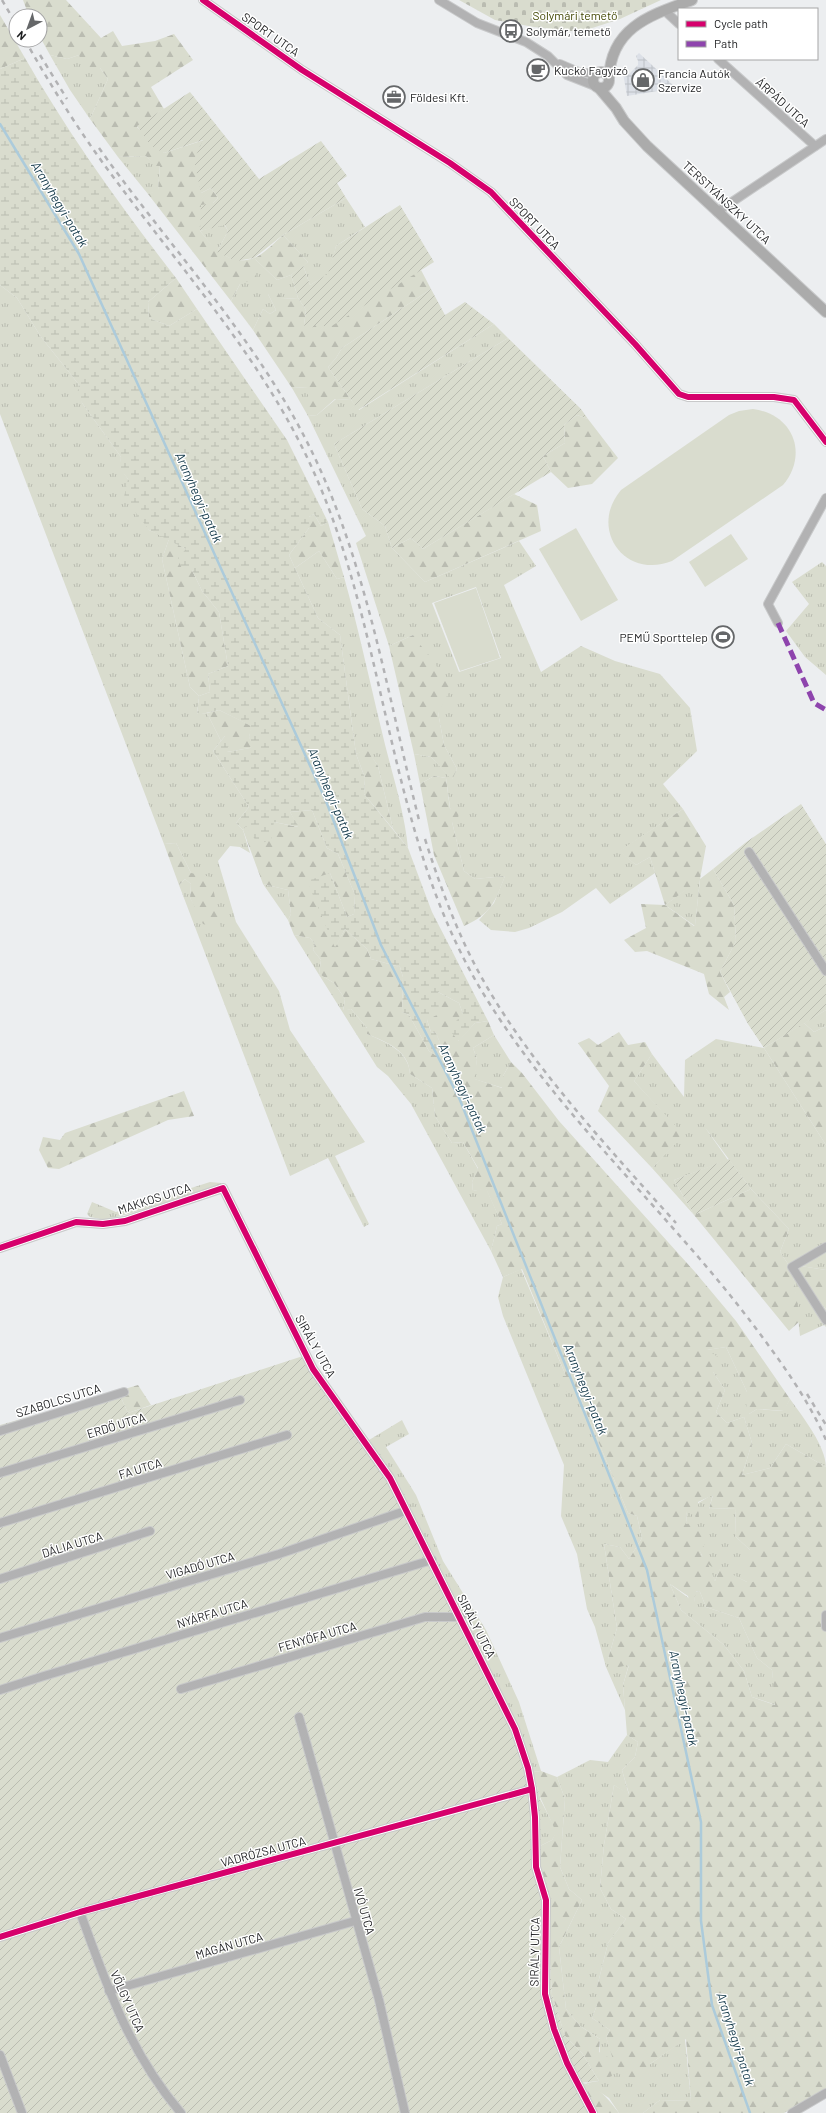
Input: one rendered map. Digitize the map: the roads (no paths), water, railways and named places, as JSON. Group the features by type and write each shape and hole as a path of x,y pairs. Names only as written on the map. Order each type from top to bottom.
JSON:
{"main road":[{"path":"614,52 609,68 609,80 603,88 597,87 592,79 614,52 628,30 664,10 692,0"},
{"path":"598,72 607,74 609,80"},
{"name":"TERSTYÁNSZKY UTCA","path":"609,80 616,108"},
{"name":"TERSTYÁNSZKY UTCA","path":"597,87 616,108 633,131 717,212 826,312"}],"street":[{"path":"439,0 477,23 526,42 568,69 581,73 598,72"},
{"name":"SPORT UTCA","path":"209,1 302,70 450,163 491,192 635,344 679,394 688,397 774,397 794,400 826,442"},
{"path":"664,10 678,23"},
{"path":"549,57 567,75 597,87"},
{"name":"ÁRPÁD UTCA","path":"719,60 815,146"},
{"path":"717,212 826,140"},
{"path":"778,623 768,604 826,498"},
{"path":"749,852 826,971"},
{"name":"MAKKOS UTCA","path":"0,1248 76,1222 103,1224 125,1221 223,1188"},
{"name":"SIRÁLY UTCA","path":"223,1188 313,1369 390,1478 405,1511 461,1617 515,1729 528,1768 532,1789 535,1817 536,1867 546,1900 545,1994 554,2029 567,2063 593,2113"},
{"path":"826,1246 792,1267 826,1320"},
{"name":"SZABOLCS UTCA","path":"0,1431 124,1392"},
{"name":"ERDŐ UTCA","path":"0,1473 240,1400"},
{"name":"FA UTCA","path":"0,1523 287,1435"},
{"name":"VIGADÓ UTCA","path":"0,1638 279,1554 405,1511"},
{"name":"DÁLIA UTCA","path":"0,1579 150,1532"},
{"name":"NYÁRFA UTCA","path":"0,1690 432,1560"},
{"path":"826,1615 826,1627"},
{"name":"FENYŐFA UTCA","path":"181,1689 425,1618 461,1617"},
{"name":"IVÓ UTCA","path":"299,1717 355,1921 379,2000 405,2113"},
{"name":"VADRÓZSA UTCA","path":"0,1937 80,1912 532,1789"},
{"name":"VÖLGY UTCA","path":"80,1912 122,2023 161,2088 181,2113"},
{"name":"MAGÁN UTCA","path":"109,1992 355,1921"},
{"path":"0,2055 22,2113"},
{"path":"792,2113 826,2093"}],"waterway":[{"name":"Aranyhegyi-patak","path":"0,124 79,254 326,801 381,945 460,1100 647,1570 701,1822 701,1921 712,2005 750,2113"}],"railway":[{"path":"2,0 8,10"},
{"path":"30,48 56,93 90,145 224,322 250,359 296,436 316,477 340,541 360,607 408,808 428,874 454,937 486,998 515,1042 580,1124 685,1241 751,1322 782,1364 810,1409 826,1440"},
{"path":"40,55 67,99"},
{"path":"99,148 241,334 267,373 313,454 349,543 363,589 376,636 420,824"},
{"path":"425,839 445,898 461,936 490,992 509,1022 530,1052 577,1112 676,1223"},
{"path":"807,1394 826,1425"}],"place":[{"name":"Solymár, temető","path":"511,31"},
{"name":"Kuckó Fagyizó","path":"538,70"},
{"name":"Francia Autók Szervize","path":"643,80"},
{"name":"Földesi Kft.","path":"394,97"},
{"name":"PEMŰ Sporttelep","path":"723,637"}],"park label":[{"name":"Solymári temető","path":"575,15"}]}
